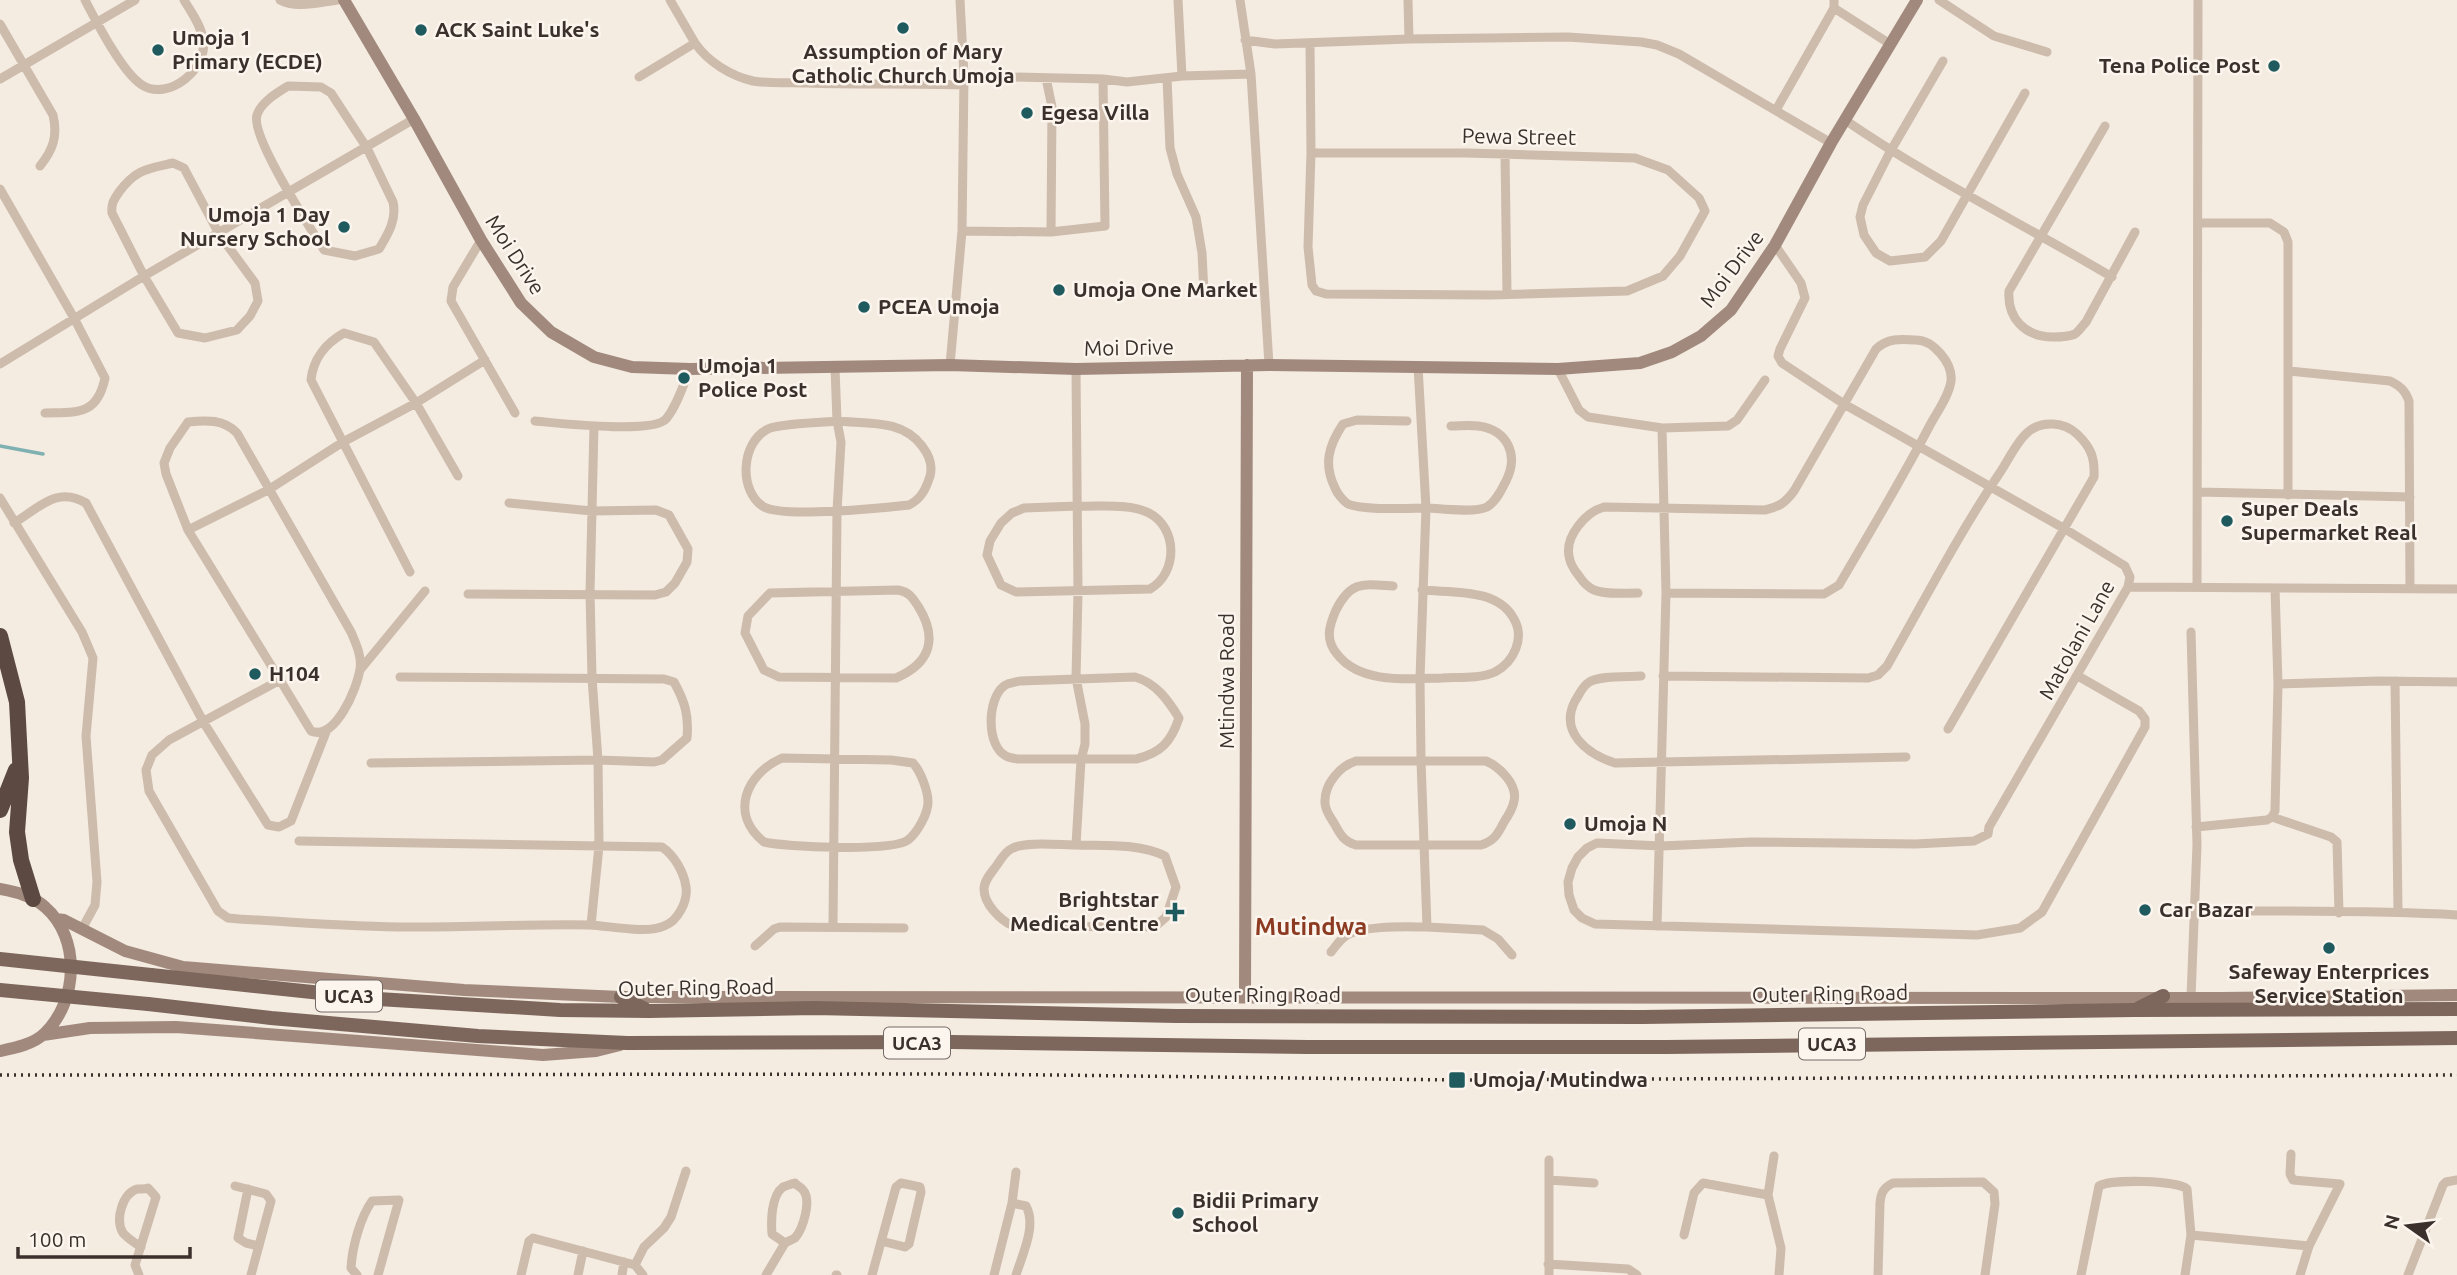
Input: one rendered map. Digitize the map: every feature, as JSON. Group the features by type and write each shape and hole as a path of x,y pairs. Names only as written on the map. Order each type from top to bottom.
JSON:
{"highway":[{"path":"0,636 17,702 21,778 19,849 33,899"},
{"path":"0,810 19,761"}],"main road":[{"name":"Moi Drive","path":"344,0 481,240 521,303 551,332 594,357 632,367 690,369 950,365 1076,369 1247,365 1558,369 1640,363 1672,352 1701,336 1731,310 1775,245 1831,143 1917,0"},
{"name":"Mtindwa Road","path":"1245,996 1247,365"},
{"path":"0,889 33,899 56,919 66,941 72,966 69,992 60,1015 43,1035 21,1046 0,1051"},
{"name":"UCA3","path":"56,919 125,951 183,967 476,990 621,997 2191,998 2457,995"},
{"name":"Outer Ring Road","path":"0,960 378,999 549,1009 649,1011 815,1008 1190,1017 1643,1017 2134,1010 2457,1009"},
{"name":"UCA3","path":"0,990 478,1036 627,1043 952,1042 1308,1047 1667,1047 2457,1038"},
{"path":"2134,1010 2163,996"},
{"path":"621,997 649,1011"},
{"name":"UCA3","path":"43,1035 102,1027 176,1027 543,1055 596,1051 627,1043"}],"street":[{"path":"85,0 97,24 132,78 146,88 161,89 186,81 204,52 200,27 184,0"},
{"path":"0,79 135,0"},
{"path":"280,0 302,4 338,0"},
{"path":"670,0 695,43 721,68 753,81 865,85 1046,78 1127,82 1182,76 1251,74"},
{"path":"950,365 962,231 964,80 960,0"},
{"path":"1178,0 1182,76"},
{"path":"1240,0 1251,74 1269,365"},
{"path":"1408,0 1409,39"},
{"path":"1939,0 1994,36 2047,52"},
{"path":"2197,587 2198,0"},
{"path":"1776,110 1834,4 1889,44"},
{"path":"0,24 53,115 55,140 50,154 40,166"},
{"path":"1245,40 1275,44 1568,37 1657,45 1679,54 1831,143"},
{"path":"639,77 695,43"},
{"path":"1310,43 1308,247 1312,285 1316,291 1326,294 1507,293 1505,154"},
{"path":"1943,61 1863,205 1860,217 1864,235 1876,253 1890,261 1925,257 1941,241 2025,93"},
{"path":"1046,78 1052,107 1051,232"},
{"path":"1167,78 1170,148 1177,174 1196,217 1202,253 1204,293"},
{"path":"962,231 1051,232 1105,226 1103,79"},
{"path":"288,86 321,87 331,93 366,148 393,202 395,211 392,226 379,249 355,256 324,250 287,192 256,128 257,115 268,100 288,86"},
{"path":"0,364 144,276 414,119"},
{"path":"1845,120 1891,152 2112,277"},
{"path":"2105,126 2009,291 2008,301 2013,314 2031,334 2040,338 2063,337 2076,333 2087,321 2135,232"},
{"name":"Pewa Street","path":"1311,153 1635,158 1668,170 1699,198 1705,211 1680,256 1663,276 1645,284 1627,291 1507,293"},
{"path":"173,163 184,168 219,234 255,283 258,301 250,316 237,330 205,338 178,332 144,276 112,213 111,203 130,177 147,169 173,163"},
{"path":"0,191 74,318 105,378 97,401 87,410 45,413"},
{"path":"2198,223 2260,221 2278,226 2288,242 2288,495"},
{"path":"481,240 456,282 451,296 456,311 514,413"},
{"name":"Matolani Lane","path":"1661,846 1752,842 1915,844 1974,841 1988,834 1989,827 2128,587 2130,576 2125,566 1844,404 1782,363 1778,356 1805,298 1801,283 1775,245"},
{"path":"410,572 311,380 312,369 329,341 344,333 374,342 416,403 458,476"},
{"path":"1638,593 1595,591 1586,586 1572,566 1568,554 1571,540 1592,510 1604,507 1665,506 1765,510 1777,508 1794,491 1876,349 1884,341 1921,340 1930,343 1950,372 1951,382 1919,446 1839,585 1831,592 1816,594 1666,593"},
{"path":"188,530 268,490 343,442 416,403 485,360"},
{"path":"1419,366 1426,508 1420,678 1422,846 1427,926"},
{"path":"833,926 837,511 841,442 837,421 835,368"},
{"path":"535,422 654,426 667,418 690,369"},
{"path":"1076,369 1076,678 1085,724 1076,845"},
{"path":"1558,369 1579,410 1588,417 1662,428 1728,426 1737,420 1765,380"},
{"path":"2289,371 2390,381 2406,392 2409,401 2410,588"},
{"path":"360,670 360,656 351,632 237,433 231,426 208,420 188,422 170,448 164,463 188,530 311,731 318,734 334,726 360,670 425,591"},
{"path":"1407,421 1357,420 1343,424 1328,453 1327,471 1336,491 1347,503 1361,506 1426,508 1474,509 1488,506 1498,495 1511,470 1514,458 1509,445 1492,430 1479,426 1451,426"},
{"path":"837,421 894,425 916,438 928,454 931,470 927,485 918,501 909,505 837,511 776,510 763,506 752,492 745,474 747,456 759,435 770,428 837,421"},
{"path":"1663,676 1868,678 1878,675 1887,666 1990,487 2026,433 2039,425 2055,424 2071,428 2084,440 2095,460 2094,477 1948,729"},
{"path":"591,925 599,846 590,593 594,426"},
{"path":"1657,926 1666,593 1662,428"},
{"path":"2198,492 2410,497"},
{"path":"14,523 55,497 66,495 86,503 204,723 268,825 279,827 291,821 326,732"},
{"path":"0,498 82,632 93,658 86,736 97,882 94,905 82,929"},
{"path":"468,594 655,595 666,592 675,583 687,562 688,549 669,515 656,510 592,511 509,503"},
{"path":"1078,506 1133,508 1148,512 1157,519 1172,543 1171,558 1158,584 1150,589 1078,592 1016,592 1001,585 987,555 990,541 1001,523 1012,513 1024,508 1078,506"},
{"path":"1394,586 1366,584 1355,586 1344,594 1330,623 1331,646 1345,665 1359,673 1420,678 1492,674 1506,666 1517,646 1520,629 1510,611 1494,598 1422,590"},
{"path":"2128,587 2457,589"},
{"path":"2196,827 2267,820 2275,811 2278,684 2275,588"},
{"path":"906,592 912,596 926,620 931,635 930,646 907,673 896,678 779,677 764,670 745,633 748,616 770,593 837,593 906,592"},
{"path":"2191,632 2196,827 2191,998"},
{"path":"1641,676 1597,678 1588,682 1571,709 1570,724 1586,749 1600,758 1615,763 1906,757"},
{"path":"1661,846 1597,844 1587,848 1572,867 1568,882 1574,910 1582,918 1595,924 1977,934 2020,928 2042,912 2145,727 2145,719 2139,711 2078,676"},
{"path":"371,763 598,760 654,762 662,760 687,738 689,717 685,701 674,682 664,679 400,677"},
{"path":"1135,677 1147,681 1171,706 1178,718 1172,737 1149,756 1136,759 1081,760 1006,757 997,748 990,712 994,699 1005,685 1020,681 1135,677"},
{"path":"280,680 169,740 152,755 146,770 149,791 218,911 228,918 406,927 591,925 653,929 666,926 676,917 686,898 686,885 670,853 662,848 299,841"},
{"path":"2395,681 2398,911"},
{"path":"2278,684 2457,682"},
{"path":"782,758 834,760 891,760 913,763 919,769 928,797 928,809 908,840 894,845 835,847 764,842 748,824 744,806 746,792 755,776 770,763 782,758"},
{"path":"1356,761 1486,761 1495,765 1514,791 1515,799 1497,836 1481,845 1422,846 1356,845 1342,838 1325,804 1326,794 1336,773 1356,761"},
{"path":"2272,817 2331,837 2337,842 2339,913"},
{"path":"1076,845 1130,847 1165,856 1176,887 1166,917 1158,924 1145,927 1013,926 1003,922 986,898 984,888 1002,857 1010,849 1019,846 1076,845"},
{"path":"2195,910 2339,913 2398,911 2457,915"},
{"path":"1331,952 1343,937 1351,933 1427,926 1483,930 1498,939 1512,955"},
{"path":"755,946 774,929 780,928 904,928"},
{"path":"2291,1154 2290,1174 2293,1180 2340,1184 2309,1246 2300,1275"},
{"path":"1774,1156 1768,1195 1782,1248 1779,1275"},
{"path":"1549,1160 1549,1275"},
{"path":"635,1265 644,1247 664,1228 671,1217 686,1171"},
{"path":"994,1275 1012,1203 1016,1172"},
{"path":"2408,1275 2443,1185 2457,1180"},
{"path":"1549,1181 1594,1183"},
{"path":"1684,1235 1694,1193 1703,1182 1768,1195"},
{"path":"1878,1275 1880,1203 1881,1193 1886,1186 1893,1183 1983,1182 1994,1192 1995,1204 1984,1275"},
{"path":"766,1275 785,1243 793,1239 802,1224 806,1199 804,1190 795,1183 783,1187 777,1196 771,1221 772,1234 785,1243"},
{"path":"2081,1275 2095,1194 2104,1183 2182,1185 2187,1189 2190,1235 2185,1275"},
{"path":"872,1275 881,1241 897,1184 920,1188 909,1244 905,1247 881,1241"},
{"path":"235,1186 270,1197 271,1207 251,1275"},
{"path":"137,1274 135,1265 141,1247 156,1197 148,1188 129,1194 124,1202 119,1223 124,1234 141,1247"},
{"path":"248,1189 238,1238 259,1246"},
{"path":"357,1275 351,1269 352,1259 367,1208 372,1200 399,1200 378,1275"},
{"path":"1012,1203 1026,1206 1030,1215 1030,1228 1016,1275"},
{"path":"2190,1235 2309,1246"},
{"path":"521,1275 529,1241 533,1238 635,1265 643,1275"},
{"path":"578,1275 583,1251"},
{"path":"622,1275 624,1262"},
{"path":"1548,1264 1628,1269 1637,1275"}],"waterway":[{"path":"0,446 43,454"}],"railway":[{"path":"0,1075 970,1074 1457,1080 2457,1075"}],"place":[{"name":"Assumption of Mary Catholic Church Umoja","path":"903,28"},
{"name":"ACK Saint Luke's","path":"421,30"},
{"name":"Umoja 1 Primary (ECDE)","path":"158,50"},
{"name":"Tena Police Post","path":"2274,66"},
{"name":"Egesa Villa","path":"1027,113"},
{"name":"Umoja 1 Day Nursery School","path":"344,227"},
{"name":"Umoja One Market","path":"1059,290"},
{"name":"PCEA Umoja","path":"864,307"},
{"name":"Umoja 1 Police Post","path":"684,378"},
{"name":"Super Deals Supermarket Real","path":"2227,521"},
{"name":"H104","path":"255,674"},
{"name":"Umoja N","path":"1570,824"},
{"name":"Car Bazar","path":"2145,910"},
{"name":"Brightstar Medical Centre","path":"1175,912"},
{"name":"Safeway Enterprices Service Station","path":"2329,948"},
{"name":"Umoja/ Mutindwa","path":"1457,1080"},
{"name":"Bidii Primary School","path":"1178,1213"}],"district":[{"name":"Mutindwa","path":"1311,927"}]}
